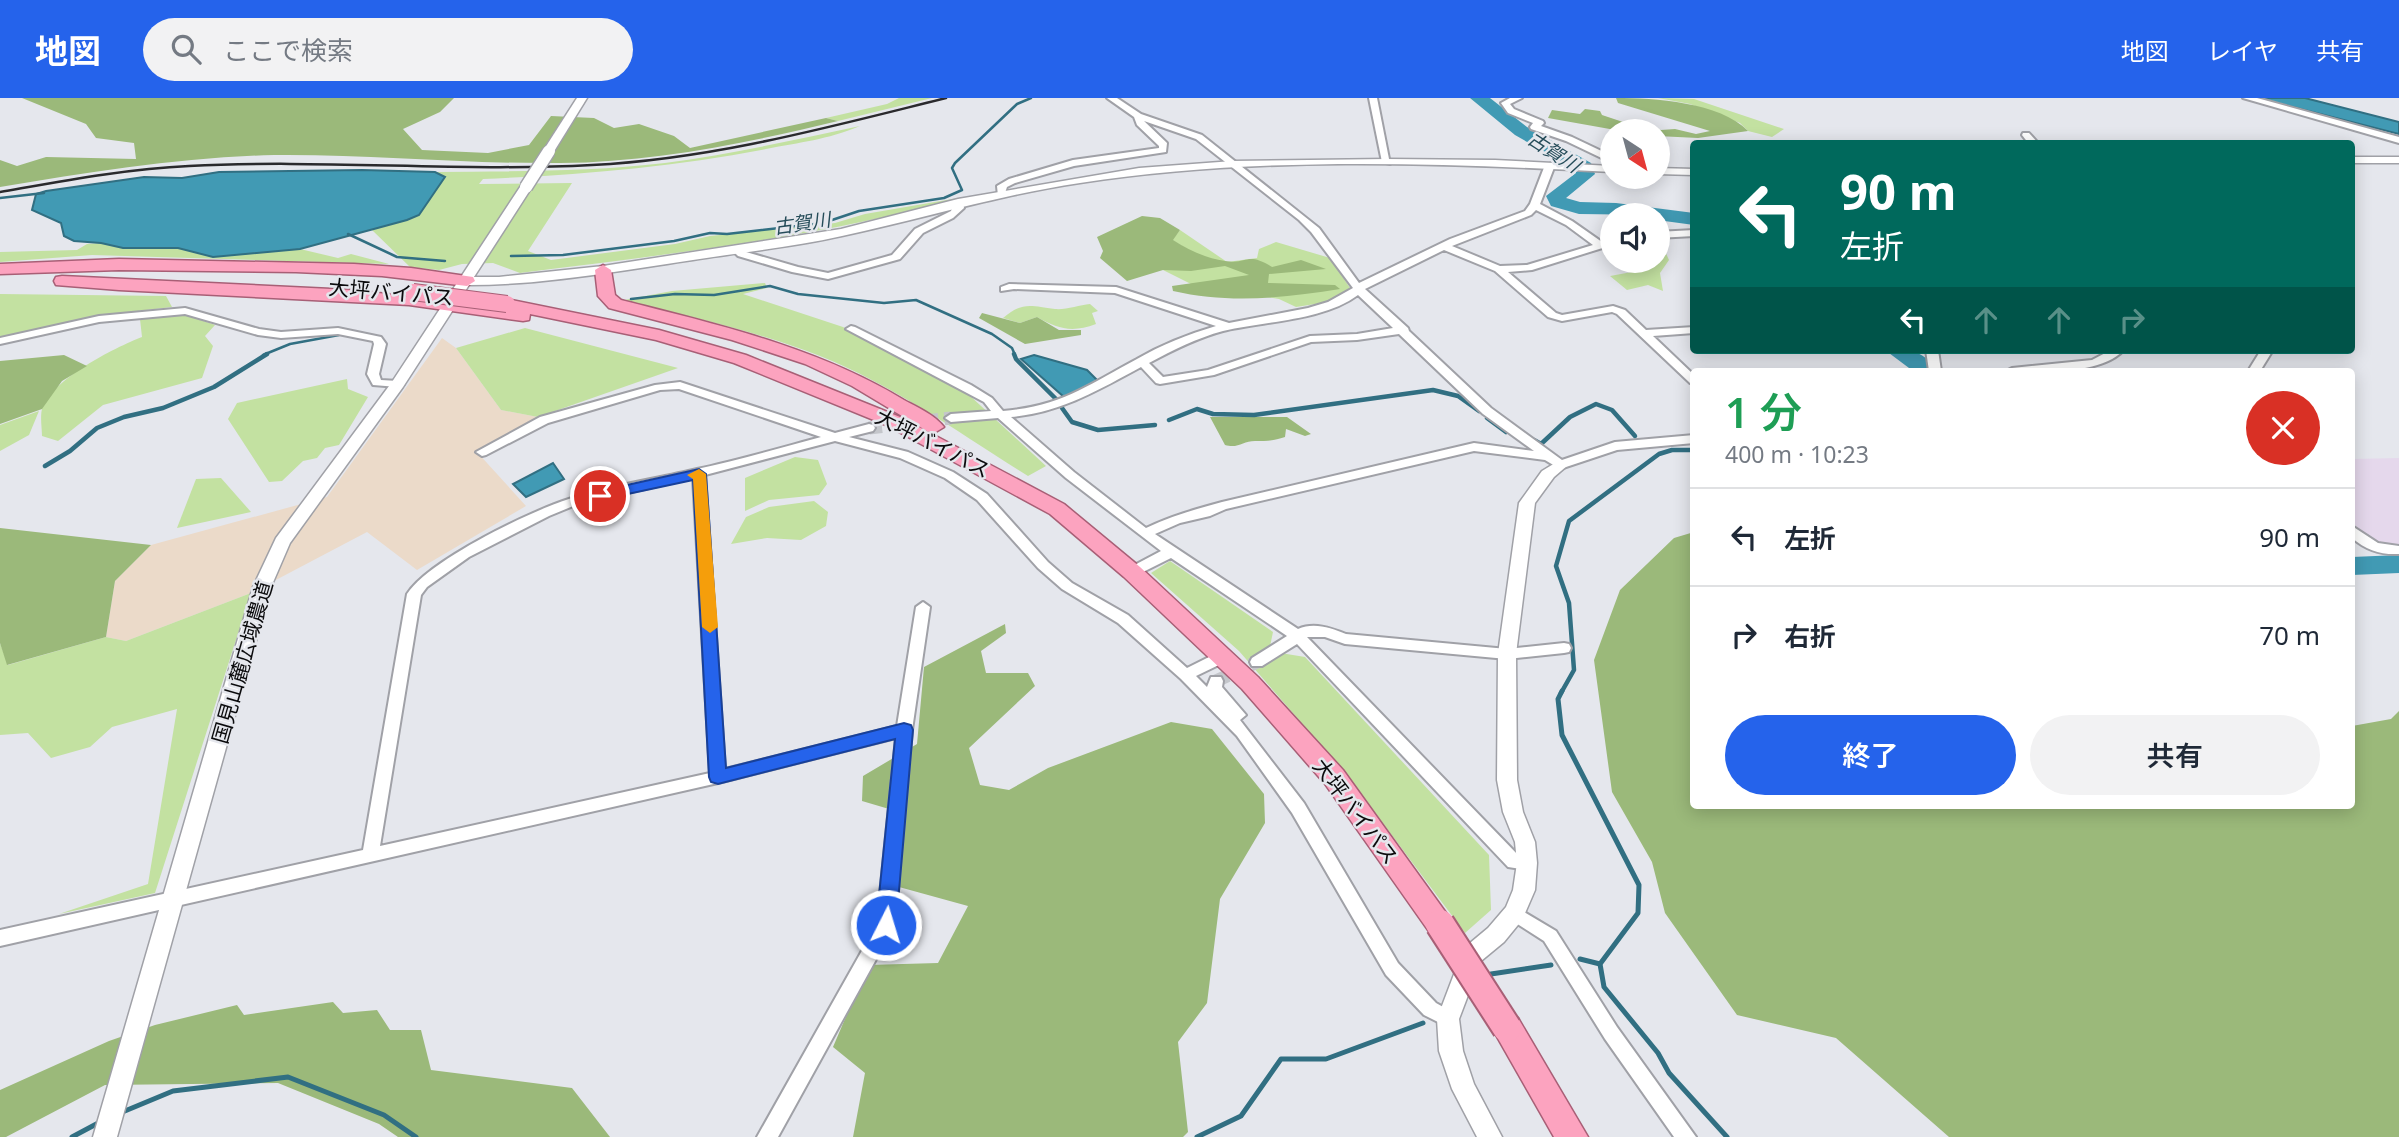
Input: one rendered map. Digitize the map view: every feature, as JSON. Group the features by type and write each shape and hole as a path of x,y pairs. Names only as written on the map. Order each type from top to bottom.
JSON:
{"highway":[{"path":"0,269 116,263 301,267 440,276 467,281"},
{"path":"603,270 607,296 615,304 729,332 813,361 888,397 1058,509"},
{"name":"大坪バイパス","path":"0,282 159,279 413,292 507,304 659,335 740,359 894,421 1058,509 1132,572 1250,683 1334,777 1440,924 1507,1028 1572,1137"},
{"path":"62,281 135,288 298,293 450,305 598,331 659,346 720,366 819,390"}],"street":[{"name":"国見山麓広域農道","path":"105,1137 267,576 282,542 398,384 467,281 582,98"},
{"path":"1111,98 1138,116 1199,137 1315,230 1359,290 1487,411 1553,461"},
{"path":"1373,98 1387,162"},
{"path":"1518,98 1505,103 1511,111 1541,123 1534,127 1569,139 1600,154"},
{"path":"2247,98 2399,140"},
{"path":"1001,194 1002,186 1012,181 1073,163 1163,150 1164,145 1140,123 1138,116"},
{"path":"2026,135 2031,140"},
{"path":"2355,160 2399,160"},
{"path":"467,281 499,281 603,270 841,233 1001,194 1139,171 1233,164 1387,162 1600,168"},
{"path":"951,418 1031,412 1068,402 1141,361 1202,333 1326,306 1359,290 1364,284 1444,246 1528,213 1557,166"},
{"path":"1670,171 1690,172"},
{"path":"736,249 742,254 796,270 828,276 896,257 906,251 919,231 953,216 959,208 958,203"},
{"path":"1535,205 1569,223 1600,245"},
{"path":"1670,234 1690,233"},
{"path":"1499,270 1528,268 1600,245"},
{"path":"1444,246 1499,270 1552,315 1562,318 1613,309 1620,312 1690,377"},
{"path":"1005,289 1013,286 1116,290 1228,326"},
{"path":"0,341 99,319 185,311 258,332 281,335 338,331 377,339 380,344 373,374 377,383 398,384"},
{"path":"851,329 988,400 999,414 1070,475 1144,534 1300,637 1514,862 1527,863"},
{"path":"1141,361 1160,381 1210,373 1310,339 1357,337 1404,330"},
{"path":"1643,333 1690,330"},
{"path":"2042,368 2093,363 2112,354"},
{"path":"482,452 544,420 659,387 680,385 834,436 904,455 949,475 982,497 1042,565 1067,586 1123,619 1186,675 1242,732 1298,808 1392,969 1430,1009 1448,1019"},
{"path":"370,855 414,594 422,584 464,554 575,501 699,474 869,428"},
{"path":"1144,534 1176,519 1205,513 1222,506 1474,447 1492,446 1553,461 1615,446 1690,439"},
{"path":"1490,1137 1464,1089 1451,1051 1448,1019 1472,955 1496,935 1514,913 1524,890 1527,863 1525,842 1513,812 1507,780 1507,654 1527,503 1548,474 1553,461"},
{"path":"699,474 718,777"},
{"path":"2355,533 2371,547 2399,550"},
{"path":"1132,572 1171,552"},
{"path":"767,1137 886,925 904,730 923,607"},
{"path":"1257,662 1306,632 1326,632 1345,639 1507,654 1564,648"},
{"path":"1186,675 1222,657"},
{"path":"1216,681 1214,688 1245,723 1242,732"},
{"path":"0,938 718,777 904,730"},
{"path":"1514,913 1550,936 1611,1033 1686,1137"}],"shaded area":[{"path":"442,338 456,348 501,410 538,417 477,452 526,506 417,570 367,532 251,593 126,641 106,637 115,581 151,545 327,497"},
{"path":"2399,458 2399,544 2383,545 2363,534 2355,525 2355,459"}],"green space":[{"path":"22,98 454,98 440,112 403,129 422,150 488,153 529,145 551,116 594,118 614,128 639,124 674,136 690,148 826,118 838,121 735,144 666,155 595,162 524,163 310,155 240,156 137,166 0,187 0,160 17,166 46,157 136,159 134,143 96,138 86,124"},
{"path":"899,98 932,98 838,121 826,118 887,104"},
{"path":"1616,98 1686,104 1721,114 1748,131 1698,138 1670,137 1670,129 1696,134 1710,131 1618,103"},
{"path":"1658,98 1694,99 1784,129 1772,137 1748,131 1740,123 1690,104"},
{"path":"1585,109 1600,111 1602,115 1614,119 1600,119 1600,127 1548,118 1552,110 1580,114"},
{"path":"860,126 813,140 696,161 483,179 479,184 572,183 528,251 551,260 675,244 710,236 835,223 865,214 964,197 854,224 799,234 520,273 493,263 462,264 439,270 410,267 372,230 419,215 445,177 435,172 579,170 665,163"},
{"path":"1142,216 1160,218 1180,230 1173,240 1211,258 1233,262 1252,259 1272,267 1301,260 1326,269 1269,274 1268,283 1335,285 1340,289 1257,298 1215,297 1173,291 1172,286 1249,275 1225,266 1191,271 1163,270 1127,281 1100,258 1103,251 1097,237"},
{"path":"1180,230 1227,262 1257,258 1259,249 1276,242 1330,258 1352,291 1328,302 1296,307 1279,299 1191,284 1163,270 1192,252 1172,240"},
{"path":"101,243 123,248 178,248 213,257 300,249 338,258 351,254 389,264 92,255 0,262 0,252 77,250 87,244"},
{"path":"1660,273 1663,291 1648,285 1627,290 1610,276"},
{"path":"765,283 767,288 743,294 843,327 967,393 1046,466 1028,476 900,395 820,356 747,332 624,300 672,291"},
{"path":"0,294 166,296 172,307 95,316 0,337"},
{"path":"1090,304 1098,311 1092,313 1096,324 1080,328 1059,327 1037,317 1020,323 1003,318 1022,307 1059,309"},
{"path":"181,313 215,325 205,336 213,346 202,378 103,405 58,441 42,436 42,409 58,387 85,366 142,337 140,319"},
{"path":"982,313 1020,323 1037,317 1059,330 1081,330 1081,335 1025,344 979,318"},
{"path":"525,328 678,368 538,417 501,410 456,348"},
{"path":"64,355 87,366 62,381 42,409 0,424 0,361"},
{"path":"347,379 348,389 368,397 339,445 325,448 317,458 303,461 282,481 269,482 228,419 237,403"},
{"path":"39,411 29,435 0,451 0,425"},
{"path":"1210,417 1287,417 1311,434 1305,436 1286,429 1285,437 1230,446 1225,445"},
{"path":"795,457 818,460 827,484 819,495 769,500 745,511 745,478"},
{"path":"221,478 251,512 177,528 196,479"},
{"path":"814,501 828,512 826,526 801,540 767,538 731,544 746,517 769,507"},
{"path":"0,528 151,545 115,581 106,637 7,665 0,643"},
{"path":"1690,533 1690,809 2355,809 2355,725 2391,719 2399,711 2399,1137 1949,1137 1836,1038 1737,1015 1665,913 1652,862 1612,792 1594,660 1620,590 1674,538"},
{"path":"1170,561 1273,632 1269,651 1305,657 1489,855 1491,910 1465,933 1346,774 1239,651 1151,573"},
{"path":"251,593 155,893 59,914 148,884 177,709 112,727 90,747 51,758 28,733 0,735 0,643 8,665 106,637 126,641"},
{"path":"1005,624 1006,633 981,651 986,673 1028,673 1035,686 969,748 980,785 1009,790 1048,768 1171,722 1212,729 1264,794 1265,823 1220,899 1207,1003 1178,1042 1188,1132 1183,1137 853,1137 865,1073 833,1047 868,965 938,963 968,906 899,887 906,814 862,801 863,776 917,744 924,667"},
{"path":"333,1002 343,1013 377,1010 390,1030 421,1030 431,1070 572,1088 610,1137 398,1137 379,1124 278,1083 105,1085 6,1137 0,1137 0,1090 109,1041 155,1025 237,1005 244,1015"}],"water":[{"path":"2257,98 2305,98 2399,122 2399,134"},
{"path":"219,172 435,172 445,177 419,215 407,220 300,249 213,257 178,248 123,248 74,241 64,236 61,223 32,210 36,194 46,191 144,177 182,178"},
{"path":"1034,355 1087,370 1098,381 1064,397 1021,359"},
{"path":"553,463 564,479 526,497 513,484"}],"waterway":[{"name":"古賀川","path":"511,256 563,255 674,241 710,233 727,234 823,223 859,211 944,198 962,190 952,168 955,163 1017,104 1031,98"},
{"name":"古賀川","path":"1479,98 1521,131 1584,167 1586,174 1556,196 1558,202 1579,208 1616,209 1690,218"},
{"path":"0,198 44,193"},
{"name":"古賀川","path":"348,234 397,257 445,261"},
{"path":"631,299 675,294 714,295 770,286 798,294 884,303 916,300 992,334 1012,348 1015,355"},
{"path":"263,355 290,344 339,335"},
{"path":"45,466 70,451 97,428 124,417 163,408 214,387 267,354"},
{"path":"1014,354 1056,399"},
{"name":"古賀川","path":"1903,354 1921,364 1923,368"},
{"path":"1169,420 1197,409 1213,414 1254,415 1433,390 1458,396 1479,411"},
{"path":"1534,440 1541,444 1570,417 1596,404 1612,410 1635,436"},
{"path":"1062,408 1072,422 1098,430 1155,425"},
{"path":"1487,418 1506,432"},
{"path":"1561,693 1574,670 1569,603 1556,566 1569,521 1659,454 1672,450 1690,450"},
{"name":"古賀川","path":"2355,566 2399,564"},
{"path":"1561,693 1558,699 1562,735 1639,885 1638,913 1600,964"},
{"path":"1580,959 1600,964"},
{"path":"1600,964 1604,987 1658,1053 1669,1073 1727,1137"},
{"path":"1485,979 1491,974 1551,965"},
{"path":"1197,1137 1241,1116 1281,1059 1326,1059 1423,1023"},
{"path":"120,1113 173,1091 288,1077 384,1115 416,1137"},
{"path":"72,1137 102,1121"}],"tunnel":[{"path":"869,428 951,418"},
{"path":"1216,681 1257,662"}],"railway":[{"path":"0,192 118,173 189,166 290,164 542,167 637,162 770,140 946,98"}],"slow traffic":[{"path":"694,475 699,474 710,627"}],"route":[{"path":"600,496 699,474 718,777 904,730 886,925"}]}
